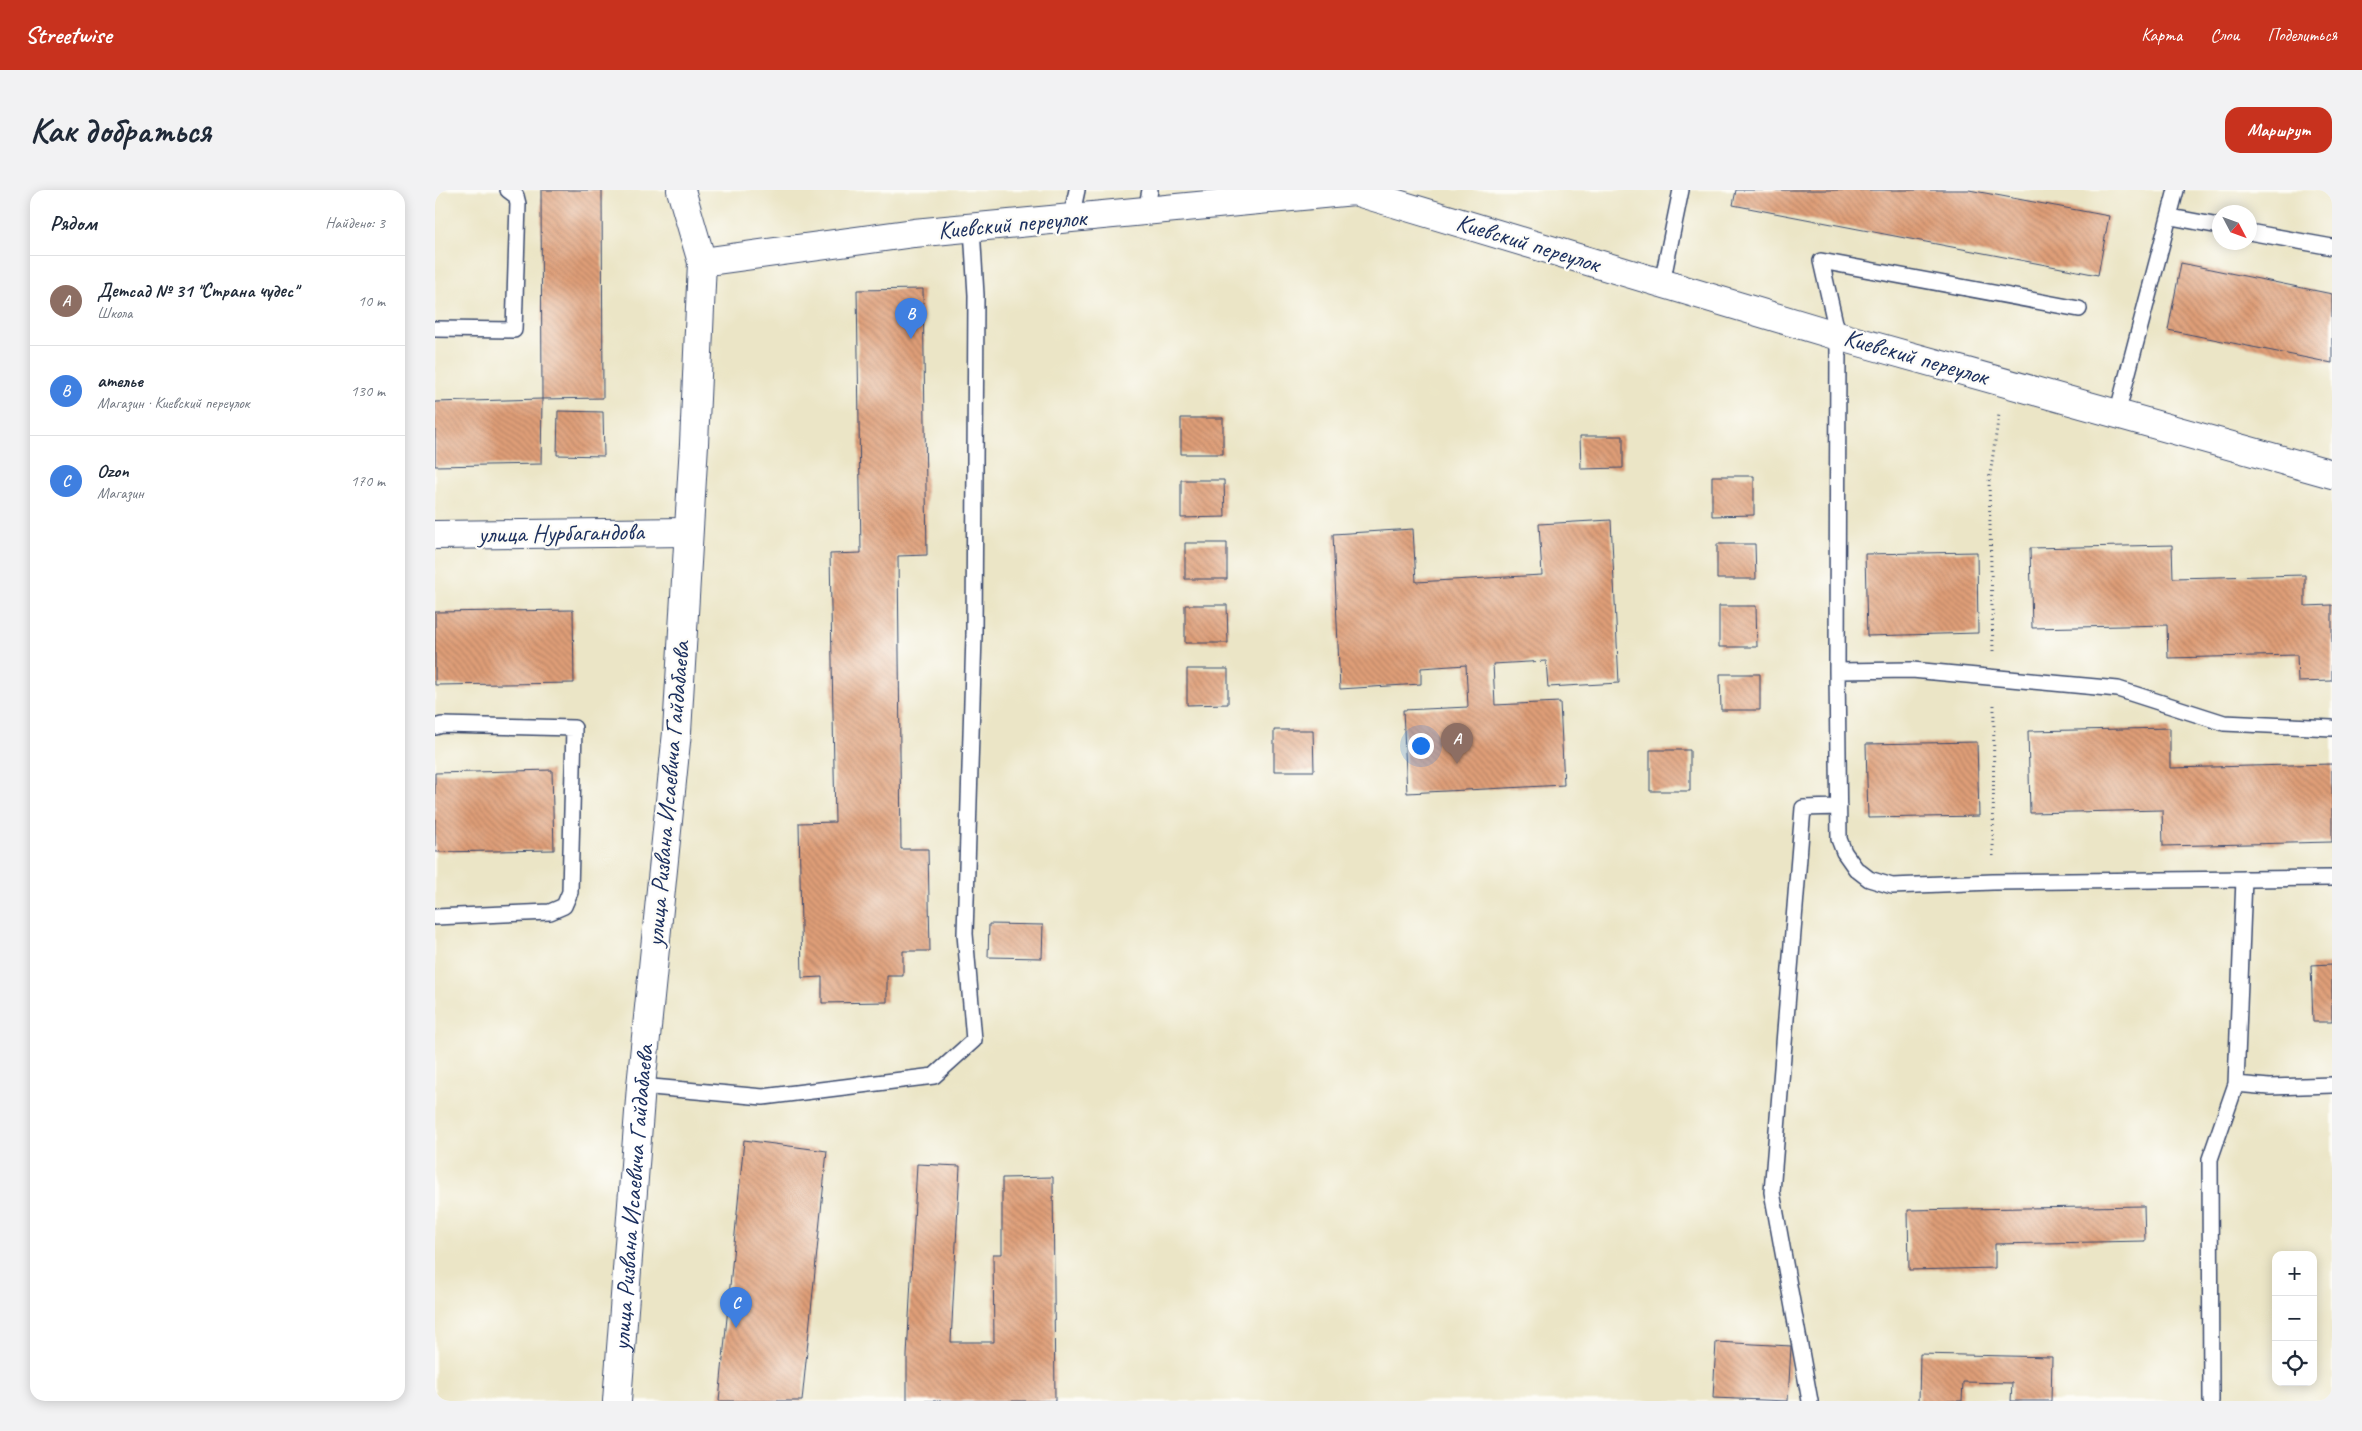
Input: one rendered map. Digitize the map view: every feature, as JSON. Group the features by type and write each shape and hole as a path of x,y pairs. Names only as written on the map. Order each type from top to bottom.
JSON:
{"street":[{"name":"улица Ризвана Исаевича Гайдабаева","path":"617,1401 641,1086 677,732 702,262 681,190"},
{"name":"Киевский переулок","path":"702,262 972,228 1071,218 1148,201 1354,191 1838,336 2332,474"},
{"name":"улица Нурбагандова","path":"435,535 687,532"}],"lane":[{"path":"435,330 514,330 518,204 516,196 508,190"},
{"path":"1071,218 1077,190"},
{"path":"1662,283 1681,190"},
{"path":"2117,414 2177,190"},
{"path":"2171,217 2212,225"},
{"path":"641,1086 763,1097 933,1076 974,1040 965,934 974,625 976,296 972,228"},
{"path":"2257,233 2332,247"},
{"path":"2079,309 1821,261 1838,336 1837,671 1839,839 1844,852 1856,869 1869,879 1892,886 1993,882 2332,878"},
{"path":"1837,671 1912,670 2118,689 2224,723 2332,728"},
{"path":"435,727 442,725 574,728 569,892 564,906 550,912 435,917"},
{"path":"1810,1401 1772,1192 1803,808 1839,807"},
{"path":"2211,1401 2211,1159 2236,1084 2243,879"},
{"path":"2236,1084 2269,1087 2332,1085"}],"path":[{"path":"1993,882 1994,678 1989,482 2004,382"}],"building":[{"path":"541,190 602,190 603,398 542,399"},
{"path":"1736,190 1969,190 2109,216 2098,275 1733,205"},
{"path":"2181,263 2332,294 2332,363 2168,330"},
{"path":"923,289 927,555 898,556 901,849 928,849 930,951 903,951 903,976 887,976 887,1002 822,1003 822,977 802,978 799,823 835,822 830,554 861,553 857,290"},
{"path":"542,399 541,464 435,466 435,402"},
{"path":"558,411 603,412 604,456 557,455"},
{"path":"1181,418 1223,418 1223,454 1181,454"},
{"path":"1580,436 1623,436 1623,468 1581,469"},
{"path":"1712,476 1754,476 1754,515 1712,516"},
{"path":"1181,480 1224,480 1225,517 1181,518"},
{"path":"1611,520 1619,683 1548,687 1546,661 1493,664 1495,705 1560,702 1564,785 1407,793 1403,710 1468,707 1466,665 1421,668 1421,684 1340,689 1333,534 1413,529 1416,582 1542,575 1539,524"},
{"path":"1185,543 1227,543 1227,579 1185,579"},
{"path":"1717,544 1755,544 1756,579 1717,579"},
{"path":"2172,545 2173,578 2305,575 2305,606 2332,605 2332,681 2298,682 2297,655 2168,658 2167,625 2032,628 2030,548"},
{"path":"1977,552 1978,633 1867,636 1865,554"},
{"path":"1185,605 1227,605 1228,643 1185,643"},
{"path":"1719,606 1756,606 1757,647 1719,647"},
{"path":"573,610 574,683 435,685 435,612"},
{"path":"1187,669 1228,669 1228,704 1187,705"},
{"path":"1720,674 1760,674 1760,710 1721,710"},
{"path":"2170,728 2170,768 2332,764 2332,842 2163,846 2162,810 2030,813 2028,731"},
{"path":"1274,730 1313,730 1314,771 1274,771"},
{"path":"1977,742 1979,816 1868,818 1866,744"},
{"path":"1650,750 1690,750 1690,791 1650,791"},
{"path":"552,770 554,850 435,852 435,773"},
{"path":"989,924 1043,925 1042,958 988,957"},
{"path":"2332,964 2332,1022 2313,1022 2311,965"},
{"path":"744,1140 827,1151 802,1401 719,1401"},
{"path":"917,1164 960,1166 951,1342 994,1342 993,1254 1002,1254 1002,1178 1053,1177 1055,1401 907,1401 907,1356"},
{"path":"2144,1206 2145,1241 1995,1244 1995,1268 1909,1270 1908,1210"},
{"path":"1716,1342 1791,1346 1788,1401 1713,1398"},
{"path":"1920,1354 2052,1357 2051,1401 2011,1401 2012,1383 1963,1382 1962,1401 1919,1401"}],"place":[{"name":"ателье","path":"911,339"},
{"name":"Детсад № 31 \"Страна чудес\"","path":"1457,764"},
{"name":"Ozon","path":"736,1328"}]}
